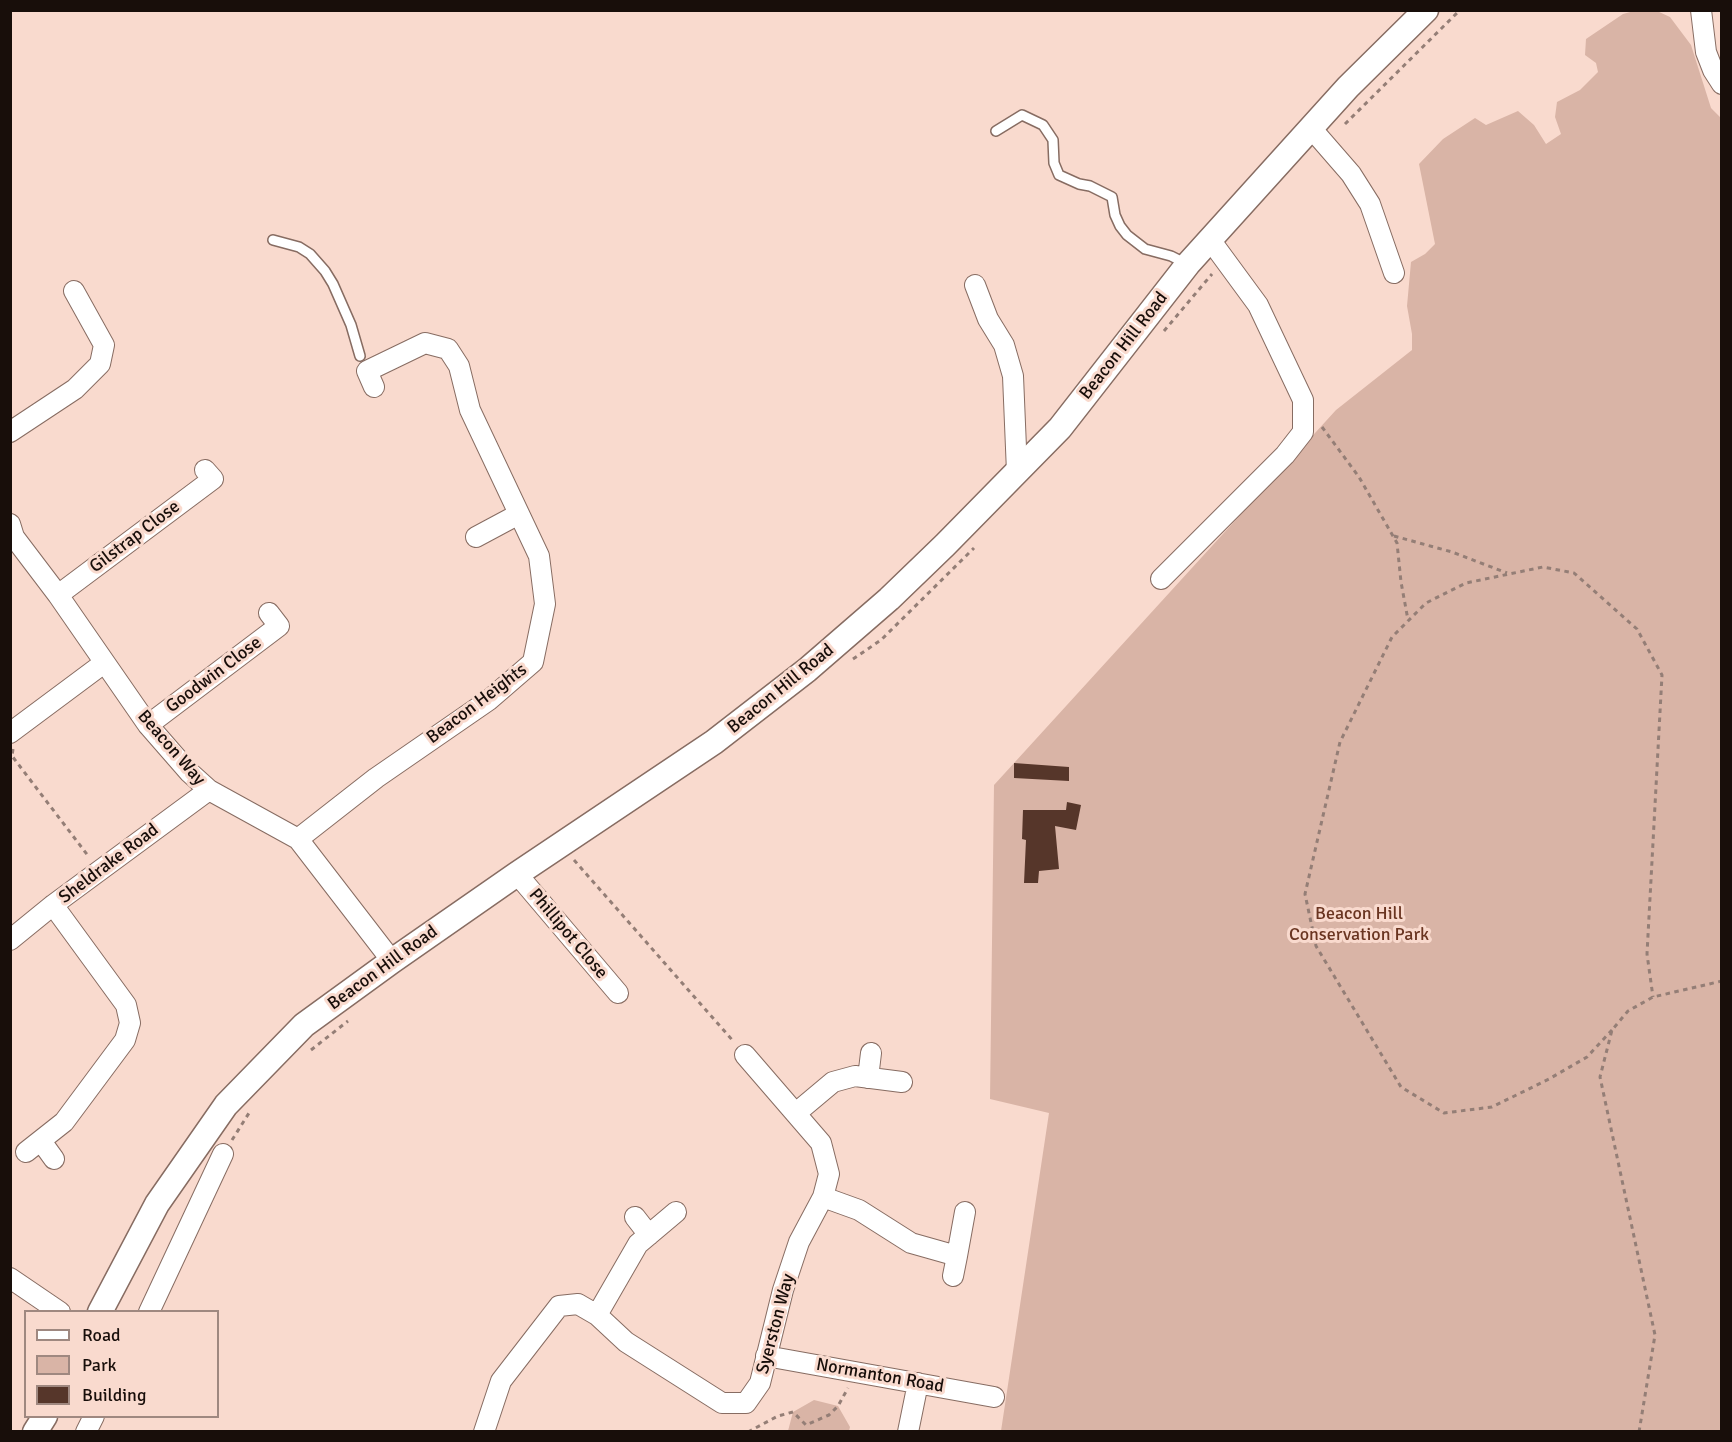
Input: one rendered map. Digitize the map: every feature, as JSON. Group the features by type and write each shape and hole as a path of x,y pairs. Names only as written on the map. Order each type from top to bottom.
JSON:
{"street":[{"name":"Beacon Hill Road","path":"101,1310 157,1204 226,1105 304,1025 517,874 714,742 807,670 937,553 1060,428 1188,264 1348,87 1426,10"},
{"path":"1701,10 1706,52 1722,84"},
{"path":"1311,128 1351,174 1370,204 1394,273"},
{"path":"1161,579 1286,455 1303,432 1303,399 1258,305 1211,241"},
{"path":"975,285 988,319 1004,345 1013,376 1017,472"},
{"path":"10,432 75,389 100,364 104,345 74,291"},
{"name":"Beacon Heights","path":"298,839 376,778 489,700 533,662 545,604 539,556 470,410 459,366 448,349 425,344 367,371"},
{"name":"Gilstrap Close","path":"58,595 213,479"},
{"path":"476,537 519,514"},
{"name":"Beacon Way","path":"12,534 58,595 148,725 189,772 208,790 298,839 392,961"},
{"name":"Goodwin Close","path":"148,725 279,626"},
{"path":"11,741 104,663"},
{"name":"Sheldrake Road","path":"10,940 53,905 208,790"},
{"name":"Phillipot Close","path":"517,874 618,993"},
{"path":"53,905 126,1005 130,1023 125,1040 64,1122 33,1146 54,1159"},
{"path":"868,1077 871,1053"},
{"name":"Syerston Way","path":"484,1431 501,1381 559,1306 579,1304 597,1315 626,1342 722,1403 746,1403 760,1383 783,1290 796,1251 823,1197 829,1174 821,1143 745,1055"},
{"path":"796,1113 833,1082 855,1076 902,1082"},
{"path":"149,1310 223,1154"},
{"path":"823,1197 859,1210 911,1243 957,1256"},
{"path":"597,1315 638,1244 676,1212"},
{"path":"952,1276 965,1212"},
{"path":"635,1217 649,1235"},
{"path":"10,1278 58,1310"},
{"name":"Normanton Road","path":"766,1356 994,1397"},
{"path":"908,1431 918,1383"}],"lane":[{"path":"996,130 1022,115 1043,125 1053,140 1054,163 1059,175 1112,197 1115,215 1120,226 1126,235 1145,249 1171,256 1188,264"},
{"path":"273,240 299,247 310,254 325,271 351,326 367,371"}],"path":[{"path":"1303,399 1359,477 1397,543 1408,620"},
{"path":"1394,536 1452,552 1509,573"},
{"path":"1653,997 1647,954 1662,675 1636,629 1574,573 1543,567 1466,583 1426,603 1392,637 1340,742 1305,894 1316,946 1401,1087 1444,1113 1492,1107 1587,1057 1628,1011 1653,997 1722,981"},
{"path":"11,741 12,756 100,871"},
{"path":"562,844 575,863 745,1055"},
{"path":"1612,1030 1600,1077 1655,1335 1639,1431"},
{"path":"748,1431 778,1416 793,1412 806,1425 829,1415 838,1406 854,1372"}],"green space":[{"name":"Beacon Hill Conservation Park","path":"1634,11 1657,11 1670,17 1691,45 1711,108 1722,119 1721,1431 1001,1431 1049,1113 990,1099 994,785 1336,410 1412,350 1412,334 1407,306 1411,262 1425,254 1435,244 1419,164 1443,139 1475,118 1486,125 1518,111 1534,125 1546,144 1561,134 1555,117 1557,102 1580,90 1598,72 1596,63 1585,55 1586,39 1623,14"},
{"path":"814,1400 838,1406 850,1427 849,1431 788,1431 793,1412"}],"building":[{"path":"1014,763 1069,767 1069,781 1014,778"},
{"path":"1067,802 1081,805 1076,830 1055,826 1059,869 1039,871 1038,883 1024,883 1026,840 1022,839 1023,810 1066,810"}]}
